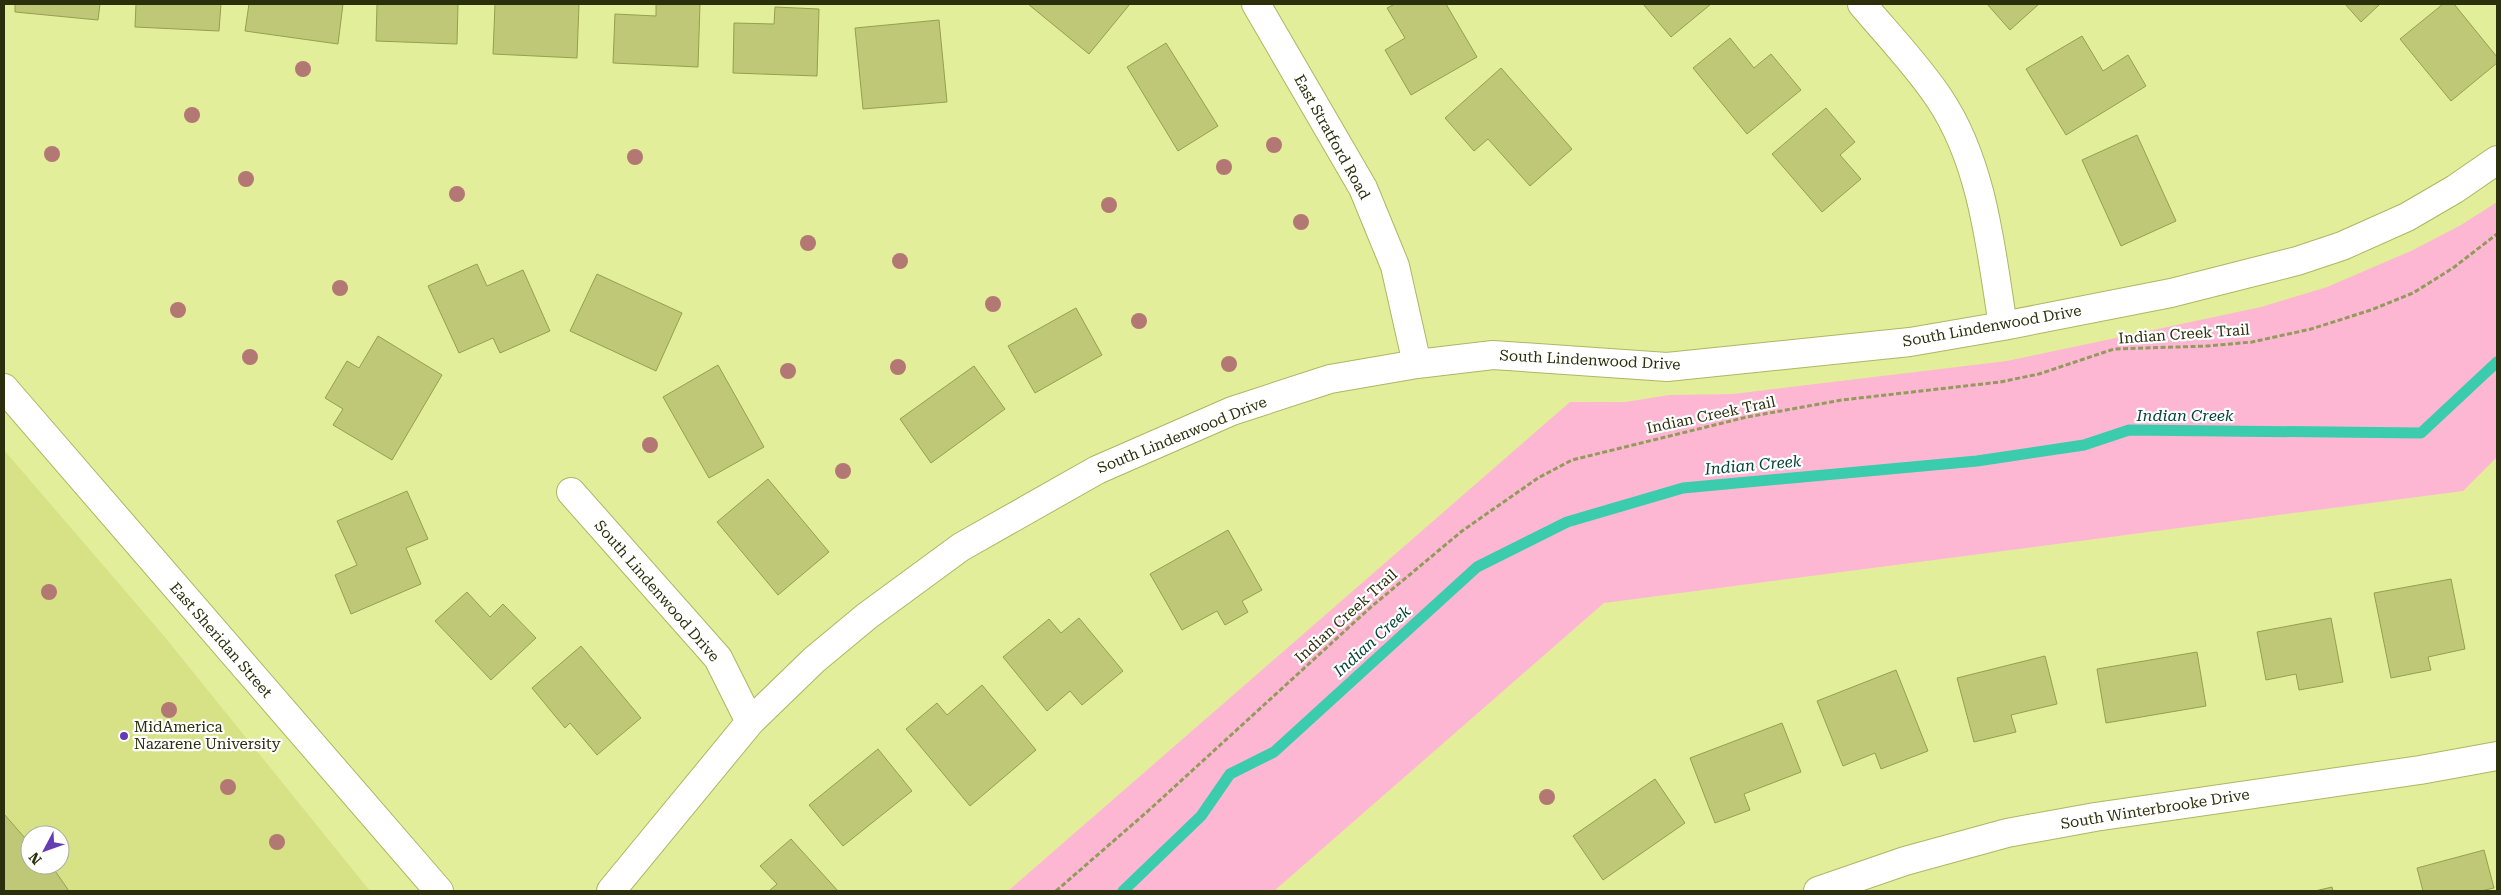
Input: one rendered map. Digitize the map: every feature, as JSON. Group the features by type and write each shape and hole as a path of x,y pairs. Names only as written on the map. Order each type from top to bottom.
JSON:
{"street":[{"name":"East Stratford Road","path":"1256,4 1363,188 1395,266 1417,364"},
{"path":"1862,4 1939,99 1969,157 1984,212 2003,326"},
{"name":"South Lindenwood Drive","path":"611,891 750,722 814,660 867,616 961,547 1097,470 1241,408 1330,380 1417,364 1493,355 1667,367 1910,342 2171,293 2243,276 2342,246 2407,217 2455,189 2497,160"},
{"name":"East Sheridan Street","path":"4,388 439,891"},
{"name":"South Lindenwood Drive","path":"571,492 718,658 750,722"},
{"name":"South Winterbrooke Drive","path":"1829,890 1905,861 2008,834 2095,817 2420,770 2497,756"}],"path":[{"name":"Indian Creek Trail","path":"1056,891 1148,811 1371,607 1447,543 1538,478 1572,460 1747,416 1842,400 2029,376 2114,349 2208,346 2252,342 2311,329 2371,310 2413,293 2453,268 2497,234"}],"shaded area":[{"path":"2497,202 2497,457 2463,491 1604,603 1274,891 1008,891 1570,402 1625,402 1669,395 1733,394 2007,361 2261,307 2327,287 2413,250 2461,225"},
{"name":"MidAmerica Nazarene University","path":"4,450 164,636 370,891 4,891"}],"building":[{"path":"15,4 100,4 98,20 15,12"},
{"path":"136,4 221,4 219,31 135,27"},
{"path":"249,4 343,4 338,44 245,31"},
{"path":"377,4 458,4 457,44 376,41"},
{"path":"495,4 579,4 577,58 493,54"},
{"path":"656,4 700,4 698,67 613,63 615,14 656,16"},
{"path":"1028,4 1130,4 1089,54"},
{"path":"1395,4 1446,4 1477,57 1411,95 1385,50 1405,38 1387,8"},
{"path":"1643,4 1711,4 1671,37"},
{"path":"1987,4 2039,4 2010,30"},
{"path":"2345,4 2380,4 2361,22"},
{"path":"2443,4 2454,4 2497,57 2497,63 2451,101 2400,39"},
{"path":"775,7 819,9 817,76 733,73 734,23 774,24"},
{"path":"939,20 947,102 863,109 855,28"},
{"path":"2082,36 2103,71 2128,55 2146,86 2066,135 2026,69"},
{"path":"1730,38 1754,68 1771,54 1801,90 1747,134 1693,68"},
{"path":"1166,43 1218,126 1178,151 1127,67"},
{"path":"1501,68 1572,149 1530,186 1488,139 1474,151 1445,118"},
{"path":"1826,108 1855,142 1840,155 1861,179 1822,212 1772,154"},
{"path":"2137,135 2176,221 2121,246 2082,160"},
{"path":"477,264 487,286 523,270 550,331 500,353 493,338 459,353 428,286"},
{"path":"597,274 682,313 656,371 570,331"},
{"path":"1076,308 1102,355 1035,393 1008,346"},
{"path":"378,336 442,375 392,460 333,425 343,409 325,398 347,361 359,368"},
{"path":"718,365 764,447 709,478 663,397"},
{"path":"974,366 1005,409 931,463 900,419"},
{"path":"768,479 829,552 778,595 717,522"},
{"path":"407,491 428,539 406,548 421,584 351,614 335,575 357,565 337,521"},
{"path":"1228,530 1262,590 1242,601 1248,612 1225,625 1217,611 1182,630 1150,574"},
{"path":"2451,579 2465,649 2428,657 2431,670 2391,678 2374,593"},
{"path":"467,592 490,617 503,604 536,638 491,680 435,621"},
{"path":"1079,618 1123,671 1082,705 1070,691 1047,711 1003,657 1049,619 1061,633"},
{"path":"2331,618 2343,682 2299,690 2296,674 2266,680 2257,632"},
{"path":"581,646 641,718 597,755 570,723 565,728 532,688"},
{"path":"2197,652 2206,706 2106,723 2097,669"},
{"path":"2045,656 2057,704 2011,715 2016,732 1974,742 1957,678"},
{"path":"1896,670 1928,751 1881,769 1875,753 1843,766 1817,701"},
{"path":"982,685 1036,750 970,806 906,729 937,703 947,715"},
{"path":"1782,723 1801,772 1744,794 1750,810 1715,823 1690,758"},
{"path":"878,749 912,791 843,846 809,805"},
{"path":"1655,779 1685,823 1603,880 1573,836"},
{"path":"4,814 20,832 20,875 58,875 69,891 4,891"},
{"path":"791,839 838,891 769,891 777,884 760,866"},
{"path":"2484,850 2494,888 2481,891 2423,891 2417,868"},
{"path":"2332,887 2333,891 2315,891"}],"waterway":[{"name":"Indian Creek","path":"1123,891 1201,816 1230,774 1274,752 1477,567 1567,522 1683,488 1977,461 2084,445 2129,430 2421,433 2497,362"}],"place":[{"name":"MidAmerica Nazarene University","path":"124,736"}]}
